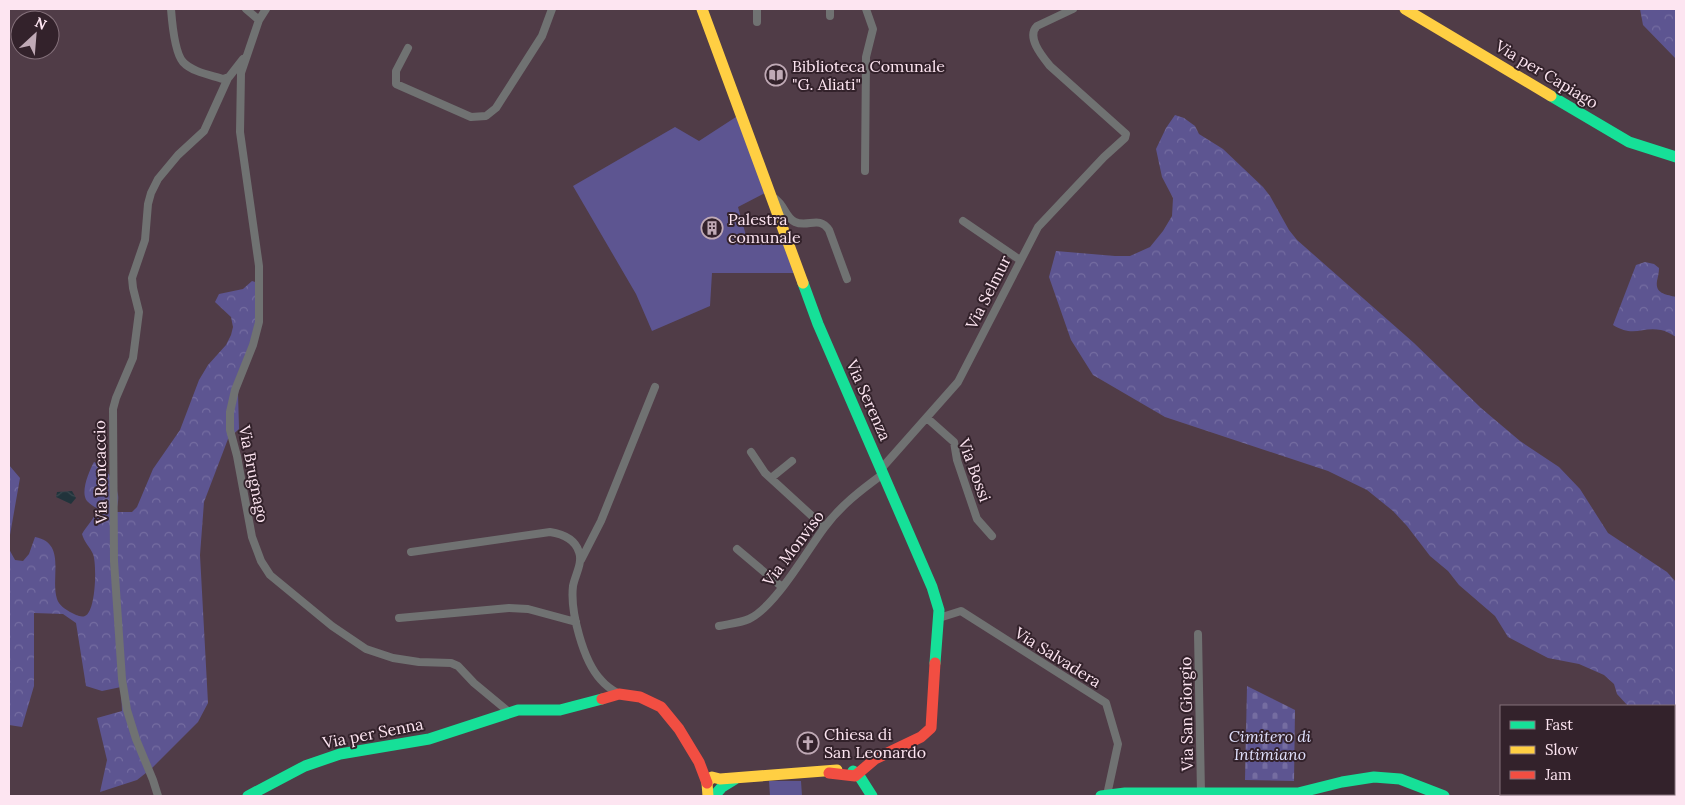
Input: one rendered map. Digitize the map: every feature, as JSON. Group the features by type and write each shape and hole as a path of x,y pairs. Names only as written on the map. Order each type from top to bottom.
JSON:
{"street":[{"path":"172,9 178,53 184,63 192,69 223,80 228,78"},
{"path":"246,9 259,20"},
{"name":"Via Brugnago","path":"266,9 259,20 241,73 240,132 259,266 259,322 253,345 234,390 230,412 230,430 237,456 252,537 261,561 270,575 337,630 366,649 394,658 419,662 452,663 458,666 474,683 509,712"},
{"path":"408,48 396,71 396,84 471,116 486,116 496,108 542,36 552,9"},
{"name":"Via Serenza","path":"702,9 818,324 932,587 939,610 931,728 921,737 868,763 858,774"},
{"path":"757,9 758,22"},
{"path":"865,171 866,57 873,29 866,9"},
{"name":"Via Selmur","path":"882,472 958,382 1038,227 1098,164 1126,138 1126,134 1050,66 1032,37 1033,30 1037,26 1073,9"},
{"name":"Via per Capiago","path":"1405,9 1630,142 1676,157"},
{"name":"Via Roncaccio","path":"158,796 127,710 122,679 114,560 112,424 116,398 133,358 139,312 132,278 145,240 151,192 158,179 178,155 204,130 228,78 247,56"},
{"path":"771,196 780,200 789,218 796,223 820,222 825,224 847,279"},
{"path":"963,221 1020,260"},
{"path":"655,387 601,520 580,562 574,584 572,599 576,622 592,666 600,679 619,694 640,697 661,707 679,729 714,787 738,778 843,769 858,774 870,796"},
{"name":"Via Bossi","path":"927,418 954,442 957,460 977,519 992,536"},
{"path":"751,452 765,473 824,527"},
{"path":"771,478 792,461"},
{"name":"Via Monviso","path":"718,626 748,619 768,604 805,557 824,527 846,503 882,472"},
{"path":"411,552 550,532 559,533 576,544 580,554 580,562"},
{"path":"737,548 782,587"},
{"path":"399,618 508,608 528,609 576,622"},
{"name":"Via Salvadera","path":"939,618 961,612 1106,703 1118,744 1104,796"},
{"name":"Via San Giorgio","path":"1198,634 1201,793"},
{"name":"Via per Senna","path":"248,796 321,760 360,750 430,739 518,710 560,710 619,694"},
{"path":"817,771 830,773 855,782 870,796"},
{"path":"830,773 837,772 851,777 858,774"},
{"path":"1104,796 1125,793 1300,794 1342,782 1374,777 1400,779 1444,796"}],"green space":[{"path":"1640,9 1676,9 1676,59 1643,25"},
{"path":"739,115 767,192 738,207 747,239 784,243 795,273 712,273 710,306 652,331 636,294 573,186 675,127 699,141"},
{"path":"1175,115 1184,118 1195,126 1199,134 1223,149 1263,187 1297,240 1414,343 1481,408 1520,441 1559,467 1580,489 1608,533 1667,572 1676,582 1676,796 1667,795 1675,795 1675,705 1627,705 1617,694 1614,684 1604,675 1579,664 1548,658 1508,637 1495,616 1459,585 1448,571 1430,556 1393,511 1367,490 1328,471 1165,417 1093,375 1071,340 1049,277 1056,251 1130,256 1150,247 1172,216 1173,198 1162,177 1156,149 1166,128"},
{"path":"1645,262 1654,264 1659,268 1657,285 1659,291 1676,297 1676,337 1661,330 1627,331 1613,325 1636,265"},
{"path":"252,281 259,283 263,296 238,393 239,429 228,439 204,502 200,555 208,703 198,722 151,769 137,780 100,792 107,760 97,718 122,711 121,687 102,691 86,686 76,623 63,614 34,613 34,686 22,727 9,725 9,549 15,560 23,561 29,554 35,537 45,540 51,546 54,553 55,590 58,601 64,608 78,616 85,616 89,613 95,587 95,567 93,554 82,534 93,519 97,508 87,501 84,493 94,462 106,471 115,485 118,497 116,512 132,512 137,507 153,469 180,430 199,380 208,365 226,345 231,335 233,327 231,317 215,302 219,294 243,289"},
{"path":"9,465 20,478 9,549"},
{"name":"Cimitero di Intimiano","path":"1247,686 1295,710 1294,781 1245,780"},
{"path":"769,781 801,781 802,796 770,796"}],"water":[{"path":"72,491 76,498 71,504 56,497 57,492"}],"traffic: fast":[{"path":"1551,96 1629,142 1676,157"},
{"path":"803,283 818,324 932,587 939,610 935,663"},
{"path":"248,796 305,766 340,754 429,739 518,710 560,710 602,699"},
{"path":"853,771 858,774 872,796"},
{"path":"1101,796 1125,793 1298,793 1342,782 1374,777 1400,779 1444,796"},
{"path":"714,796 722,787 735,779"},
{"path":"1571,796 1576,795"}],"traffic: slow":[{"path":"702,9 803,283"},
{"path":"1405,9 1551,96"},
{"path":"708,796 707,783 712,777 720,779 837,770"}],"traffic: jam":[{"path":"829,773 855,776 875,759 921,737 931,728 935,663"},
{"path":"602,699 619,694 640,697 661,707 679,729 699,762 707,783"}],"place":[{"name":"Biblioteca Comunale \"G. Aliati\"","path":"776,75"},
{"name":"Palestra comunale","path":"712,228"},
{"name":"Chiesa di San Leonardo","path":"808,743"}]}
